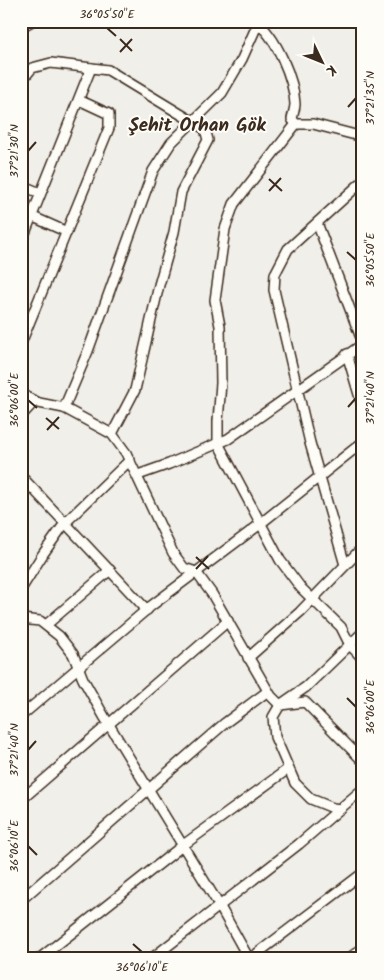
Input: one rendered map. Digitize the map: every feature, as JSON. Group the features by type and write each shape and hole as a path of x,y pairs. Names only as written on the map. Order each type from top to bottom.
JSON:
{"street":[{"path":"21,27 32,21"},
{"path":"64,408 88,352 153,171 170,143 222,93 242,58 257,22"},
{"path":"257,22 287,68 295,104 292,119 296,124"},
{"path":"21,81 32,68 51,63 108,70 205,130 208,140 181,192 174,232 159,285 135,390 112,434"},
{"path":"21,243 91,68"},
{"path":"21,343 109,128 109,114 78,100"},
{"path":"296,124 313,124 363,137"},
{"path":"296,124 234,204 225,229 215,300 220,326 221,383 218,443 262,522 280,560 312,599 341,627 350,645 363,659"},
{"path":"345,565 320,476 274,290 276,274 288,249 363,182"},
{"path":"21,185 40,193"},
{"path":"31,216 67,232"},
{"path":"138,475 170,464 228,438 363,343 317,223"},
{"path":"347,354 363,408"},
{"path":"21,391 35,401 64,408 112,434 138,475 173,553 184,568 196,572 268,691 280,705"},
{"path":"21,416 35,401"},
{"path":"21,716 147,610 363,442"},
{"path":"21,589 65,523 130,460"},
{"path":"21,476 147,610"},
{"path":"248,658 312,599 362,549"},
{"path":"46,625 110,570"},
{"path":"21,619 40,621 46,625 59,636 73,654 108,724 219,905 249,959 363,872"},
{"path":"21,800 228,622"},
{"path":"341,809 333,808 311,799 295,783 275,736 273,717 280,705 306,687 363,632"},
{"path":"21,900 225,723 268,691"},
{"path":"280,705 305,702 363,761"},
{"path":"39,959 182,846 288,769"},
{"path":"151,959 299,844 363,790"},
{"path":"348,959 363,948"}],"district":[{"name":"Şehit Orhan Gök","path":"197,124"}]}
